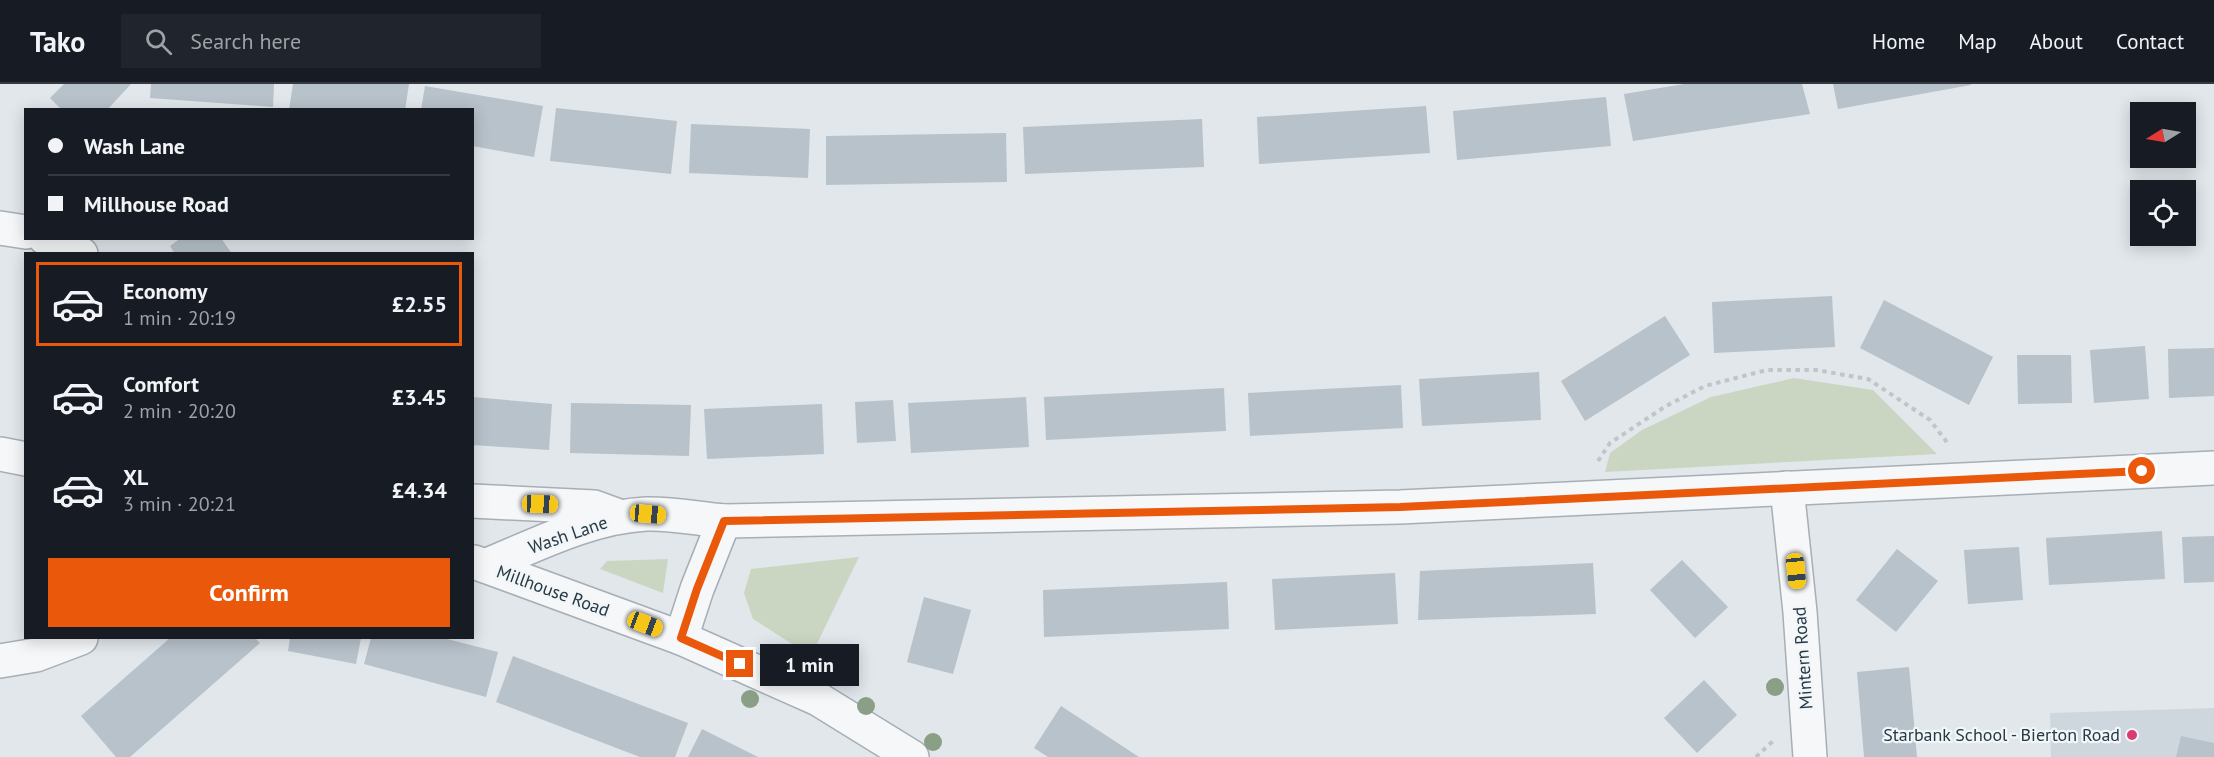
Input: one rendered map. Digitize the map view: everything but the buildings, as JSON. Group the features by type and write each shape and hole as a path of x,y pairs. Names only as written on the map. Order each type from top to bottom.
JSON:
{"street":[{"path":"0,228 24,232"},
{"path":"51,240 69,246 78,252"},
{"path":"0,454 24,459"},
{"name":"Wash Lane","path":"479,564 572,530 622,517 648,514 724,521 1400,507 2214,468"},
{"name":"Mintern Road","path":"1787,489 1800,612 1809,757"},
{"path":"474,501 594,507 622,517"},
{"path":"681,638 697,589 724,521"},
{"name":"Millhouse Road","path":"479,564 681,638 818,699 912,757"},
{"path":"0,661 36,655 78,639"}],"path":[{"path":"1572,498 1610,443 1666,406 1705,386 1767,370 1816,370 1868,379 1930,420 1976,479"}],"shaded area":[{"name":"Starbank School - Bierton Road","path":"2214,708 2214,757 2051,757 2050,713"}],"green space":[{"path":"1794,378 1873,390 1937,454 1605,472 1610,453 1642,430 1711,397"},
{"path":"859,557 811,656 753,619 744,593 751,569"},
{"path":"668,559 663,593 600,569 607,561"}],"place":[{"name":"Starbank School - Bierton Road","path":"2132,735"}],"route":[{"path":"740,664 681,638 697,589 724,521 1400,507 2142,471"}]}
